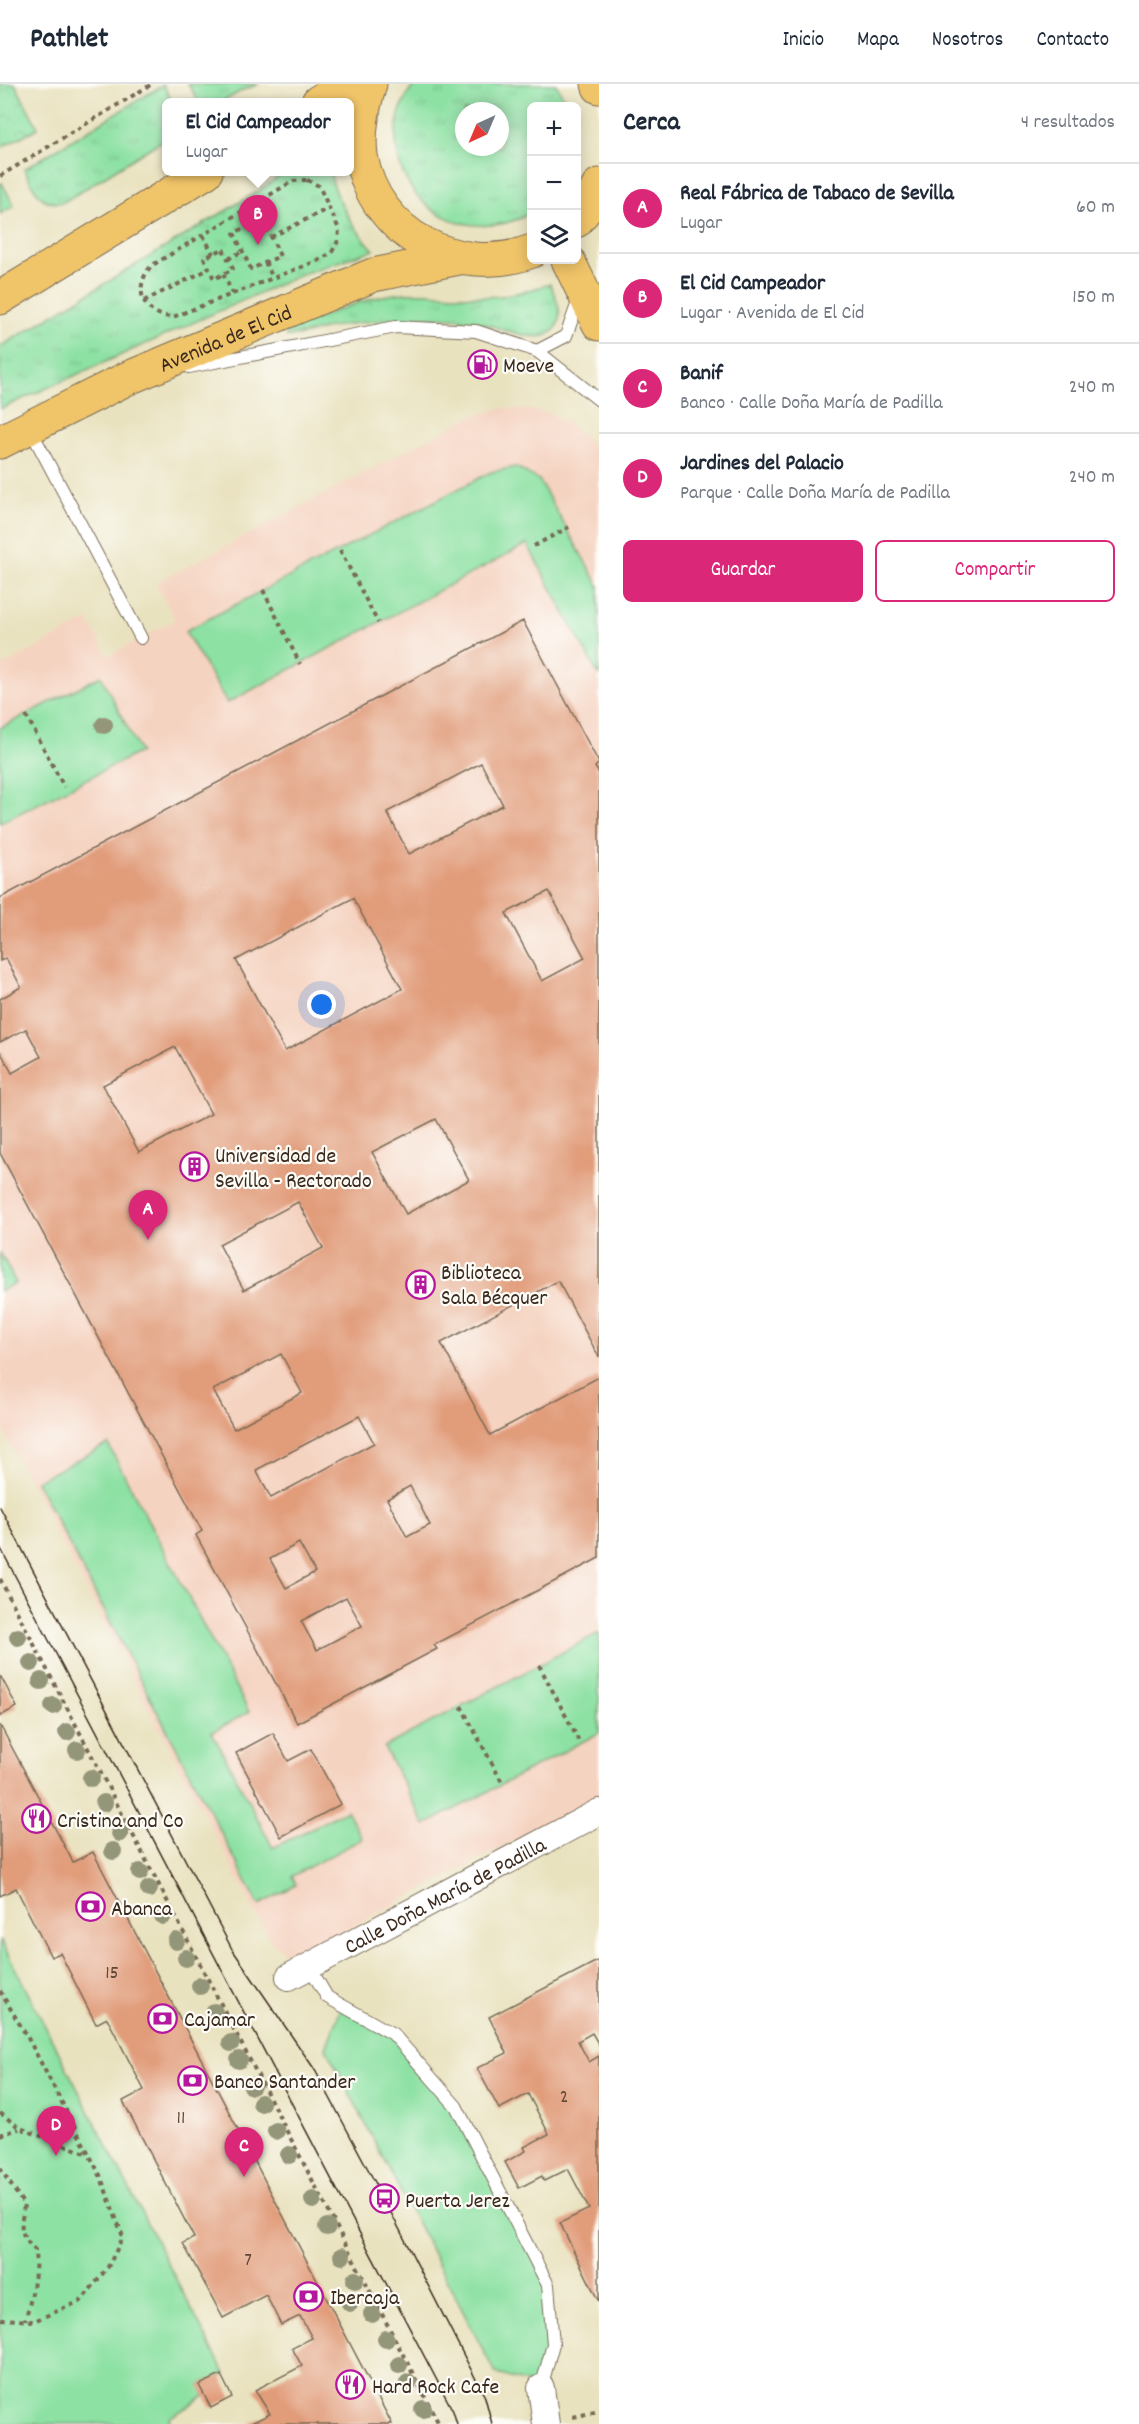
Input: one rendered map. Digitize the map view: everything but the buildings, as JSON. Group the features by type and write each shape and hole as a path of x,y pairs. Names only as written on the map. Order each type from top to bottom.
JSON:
{"main road":[{"path":"325,98 348,84"},
{"path":"370,84 363,108 360,132 362,156 368,180 375,195 395,222 413,238 435,250 459,258 479,261 500,260 527,252"},
{"path":"0,298 198,176"},
{"path":"581,214 598,189"},
{"name":"Avenida de El Cid","path":"0,442 126,380 373,275 459,258"},
{"path":"573,269 599,324"}],"street":[{"name":"Calle Doña María de Padilla","path":"299,1972 599,1812"},
{"path":"541,2388 546,2424"}],"lane":[{"path":"537,351 566,336 577,305 573,269"},
{"path":"126,380 396,327 476,331 537,351 599,400"},
{"path":"29,427 141,638"},
{"path":"299,1972 327,1997 393,2034 456,2106 548,2285 553,2344 541,2388"}],"path":[{"path":"0,176 152,84"},
{"path":"307,180 319,186 329,208 339,229 338,241 332,252 322,260 173,317 162,317 151,310 144,301 141,291 142,277 151,267 293,181 307,180"},
{"path":"271,237 329,208"},
{"path":"242,212 248,227"},
{"path":"263,219 271,237 280,256 251,269 234,233 263,219"},
{"path":"203,235 213,254"},
{"path":"223,249 233,269 214,279 204,258 213,254 223,249"},
{"path":"228,259 243,251"},
{"path":"266,262 273,278"},
{"path":"144,301 209,269"},
{"path":"223,274 233,294"},
{"path":"534,546 569,527"},
{"path":"340,550 378,623"},
{"path":"262,590 300,664"},
{"path":"26,715 64,787"},
{"path":"0,1579 439,2424"},
{"path":"539,1665 580,1743"},
{"path":"460,1706 503,1784"},
{"path":"0,1991 29,2040 100,2175 123,2237 108,2267 81,2301 34,2321 0,2319"},
{"path":"0,2113 20,2128 89,2154"},
{"path":"0,2135 20,2128"},
{"path":"0,2168 24,2205 20,2227 26,2240 35,2250 35,2277 25,2320"}],"shaded area":[{"path":"501,408 549,413 570,425 592,444 599,457 599,1796 304,1952 286,1954 270,1940 0,1425 0,667 88,620 108,656 175,620 156,583 470,417"}],"green space":[{"path":"0,84 15,84 38,128 0,148"},
{"path":"188,84 259,84 229,98 197,98"},
{"path":"415,84 556,84 566,102 527,102 527,215 508,222 485,225 462,223 442,215 424,203 410,186 400,164 396,139 397,124 407,97"},
{"path":"163,85 171,98 162,98 162,141 64,202 49,202 43,199 24,169"},
{"path":"280,176 331,176 346,214 374,250 302,274 0,409 0,347"},
{"path":"2,183 14,206 0,214 0,184"},
{"path":"550,284 558,304 560,317 555,329 542,336 514,333 461,319 424,317 366,322 331,327 297,336 286,336 287,332 326,315 381,296 435,293 488,297 520,293"},
{"path":"516,467 539,480 599,586 599,676 527,544 227,703 185,631 491,472"},
{"path":"101,676 140,752 0,823 0,728"},
{"path":"0,1252 16,1283 0,1291"},
{"path":"108,1444 249,1712 212,1732 273,1848 347,1810 362,1839 292,1876 296,1885 259,1905 36,1481"},
{"path":"599,1633 599,1733 425,1825 384,1747"},
{"path":"0,1939 225,2374 200,2385 205,2396 169,2418 171,2424 0,2424"},
{"path":"342,2006 393,2034 456,2106 548,2285 553,2344 541,2388 495,2373 326,2048"}],"tram line":[{"path":"0,1507 232,1949 315,2070 485,2397 492,2424"},
{"path":"0,1547 453,2411 457,2424"}],"place":[{"name":"El Cid Campeador","path":"258,245"},
{"name":"Moeve","path":"482,364"},
{"name":"Universidad de Sevilla - Rectorado","path":"194,1167"},
{"name":"Real Fábrica de Tabaco de Sevilla","path":"148,1240"},
{"name":"Biblioteca Sala Bécquer","path":"420,1284"},
{"name":"Cristina and Co","path":"36,1819"},
{"name":"Abanca","path":"90,1907"},
{"name":"Cajamar","path":"163,2018"},
{"name":"Banco Santander","path":"193,2080"},
{"name":"Jardines del Palacio","path":"56,2156"},
{"name":"Banif","path":"244,2177"},
{"name":"Puerta Jerez","path":"384,2199"},
{"name":"Ibercaja","path":"309,2296"},
{"name":"Hard Rock Cafe","path":"351,2385"}]}
